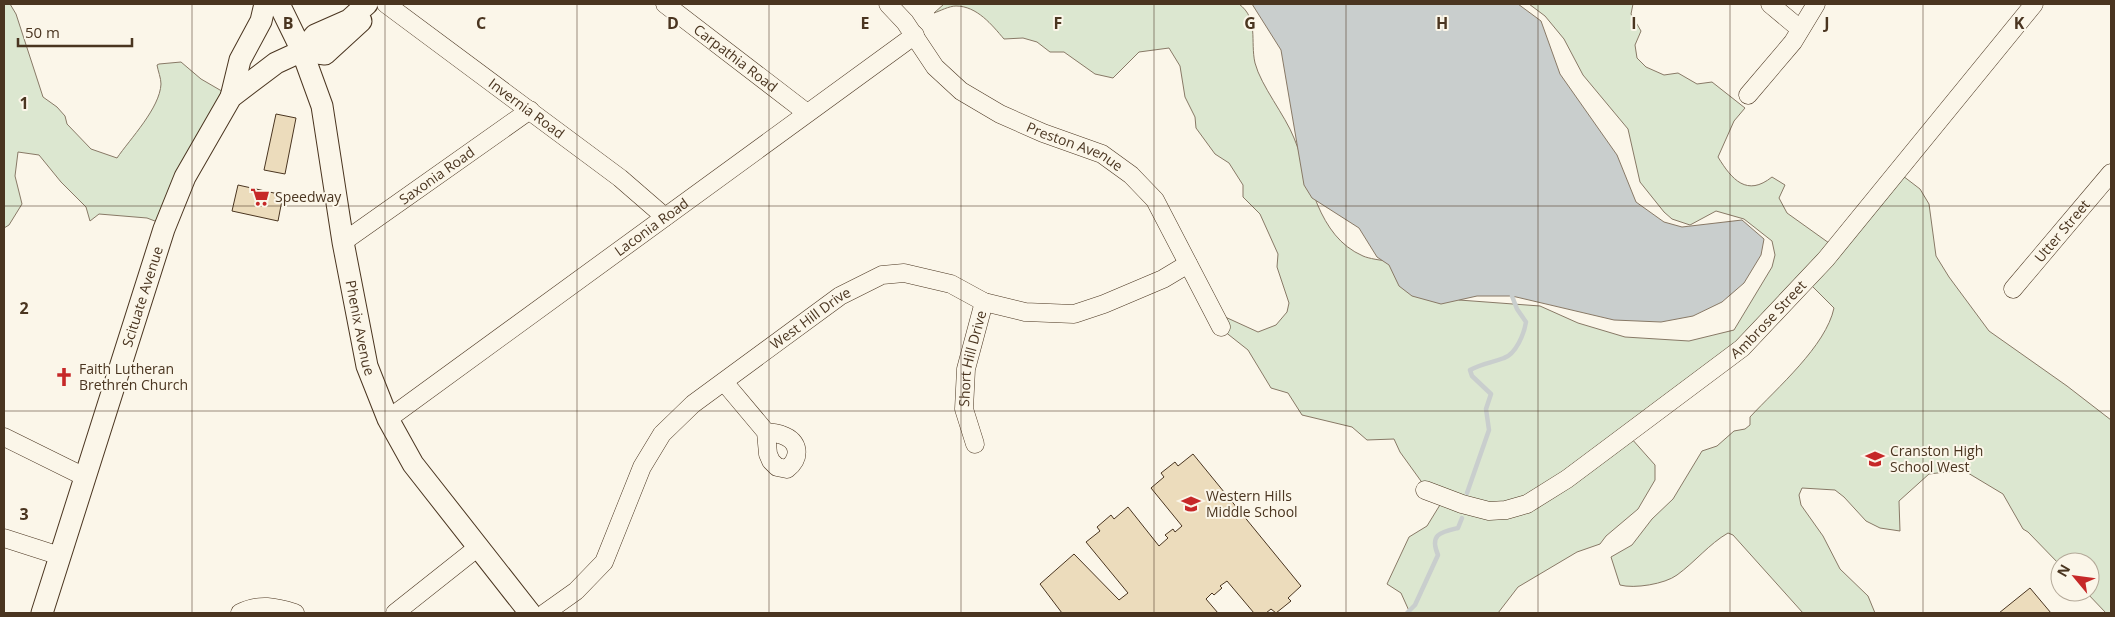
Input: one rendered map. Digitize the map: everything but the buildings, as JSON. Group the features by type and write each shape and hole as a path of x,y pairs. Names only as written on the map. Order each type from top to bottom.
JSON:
{"main road":[{"path":"231,97 240,60 261,21 265,4"},
{"name":"Phenix Avenue","path":"279,4 302,51 322,106 343,242 367,366 388,419 413,464 477,548 530,613"},
{"path":"302,51 315,35 349,20 367,4"},
{"path":"302,51 325,54 370,12 373,4"},
{"name":"Scituate Avenue","path":"42,613 164,229 188,170 231,97 276,63 302,51"}],"street":[{"name":"Invernia Road","path":"386,4 620,178 665,217"},
{"name":"Carpathia Road","path":"665,4 807,113"},
{"name":"Preston Avenue","path":"888,4 915,34 935,67 961,91 1000,114 1043,133 1102,154 1131,175 1155,200 1221,327"},
{"path":"1770,4 1800,29"},
{"path":"1748,95 1793,42 1816,4"},
{"name":"Ambrose Street","path":"1425,490 1462,504 1489,511 1506,510 1527,504 1567,478 1742,348 1826,259 2034,4"},
{"name":"Laconia Road","path":"388,419 915,34"},
{"name":"Saxonia Road","path":"343,242 530,110"},
{"name":"Utter Street","path":"2013,289 2111,172"},
{"name":"West Hill Drive","path":"545,613 576,591 604,562 642,467 662,434 693,404 840,296 882,274 904,273 951,284 984,302 1025,312 1074,314 1129,294 1163,279 1188,264"},
{"name":"Short Hill Drive","path":"975,444 964,409 966,369 984,302"},
{"path":"724,382 766,432"},
{"path":"4,437 85,477"},
{"path":"4,538 60,556"},
{"path":"395,613 477,548"},
{"path":"240,613 262,606 276,607 295,613"}],"green space":[{"path":"4,4 10,4 16,14 43,97 57,107 65,116 67,124 91,149 117,158 144,123 156,103 161,84 157,65 159,64 181,62 201,79 232,97 168,226 147,218 99,214 90,221 86,207 61,182 39,155 18,152 15,176 22,204 9,225 4,228"},
{"path":"944,4 1239,4 1245,10 1252,23 1254,55 1258,72 1290,129 1325,221 1335,235 1348,247 1368,258 1423,265 1449,294 1459,300 1540,306 1578,323 1625,337 1689,341 1734,330 1772,267 1775,255 1772,241 1744,219 1716,211 1690,225 1672,219 1664,212 1640,182 1628,129 1583,75 1564,39 1545,16 1529,4 1633,4 1631,14 1641,31 1635,45 1637,58 1646,67 1664,75 1678,73 1697,84 1712,82 1745,108 1734,121 1718,157 1735,179 1748,186 1755,186 1772,177 1785,185 1779,198 1787,213 1836,248 1903,176 1920,189 1929,204 1936,256 1949,277 1989,331 2067,386 2111,420 2111,613 2106,613 2096,602 2100,602 2100,552 2050,552 2050,555 2023,529 2003,494 1963,470 1929,474 1899,501 1900,531 1880,528 1866,521 1835,490 1802,488 1799,495 1801,505 1823,536 1840,569 1868,596 1875,613 1803,613 1733,535 1728,533 1672,578 1641,586 1620,585 1611,557 1632,545 1652,519 1673,499 1702,451 1717,446 1734,431 1745,429 1750,425 1750,417 1799,366 1821,337 1834,308 1811,285 1631,438 1655,465 1655,480 1638,509 1606,536 1600,544 1577,552 1518,587 1498,613 1410,613 1401,593 1387,584 1409,537 1427,526 1443,500 1426,488 1400,452 1394,439 1367,440 1352,427 1302,415 1288,393 1271,388 1248,350 1224,331 1223,316 1258,332 1276,325 1287,312 1289,303 1277,267 1278,254 1260,214 1243,197 1243,185 1229,163 1215,154 1196,128 1195,117 1185,97 1180,66 1169,48 1139,52 1113,78 1095,74 1064,52 1050,52 1037,42 1023,38 1004,39 983,17 971,9 953,6 934,13"}],"shaded area":[{"path":"1252,4 1518,4 1541,21 1560,74 1617,155 1636,202 1664,222 1682,227 1742,220 1764,239 1761,255 1744,283 1722,302 1693,316 1661,322 1614,320 1512,296 1477,296 1441,304 1412,296 1399,286 1389,265 1377,257 1359,228 1312,198 1304,185 1281,50"}],"waterway":[{"path":"1467,493 1489,430 1486,409 1491,394 1472,376 1470,370 1508,356 1519,343 1526,322 1517,309 1512,296"},
{"path":"1407,613 1415,605 1438,555 1436,538 1446,531 1458,528 1462,518"}],"place":[{"name":"Speedway","path":"260,197"},
{"name":"Faith Lutheran Brethren Church","path":"64,377"},
{"name":"Cranston High School West","path":"1875,459"},
{"name":"Western Hills Middle School","path":"1191,504"}]}
